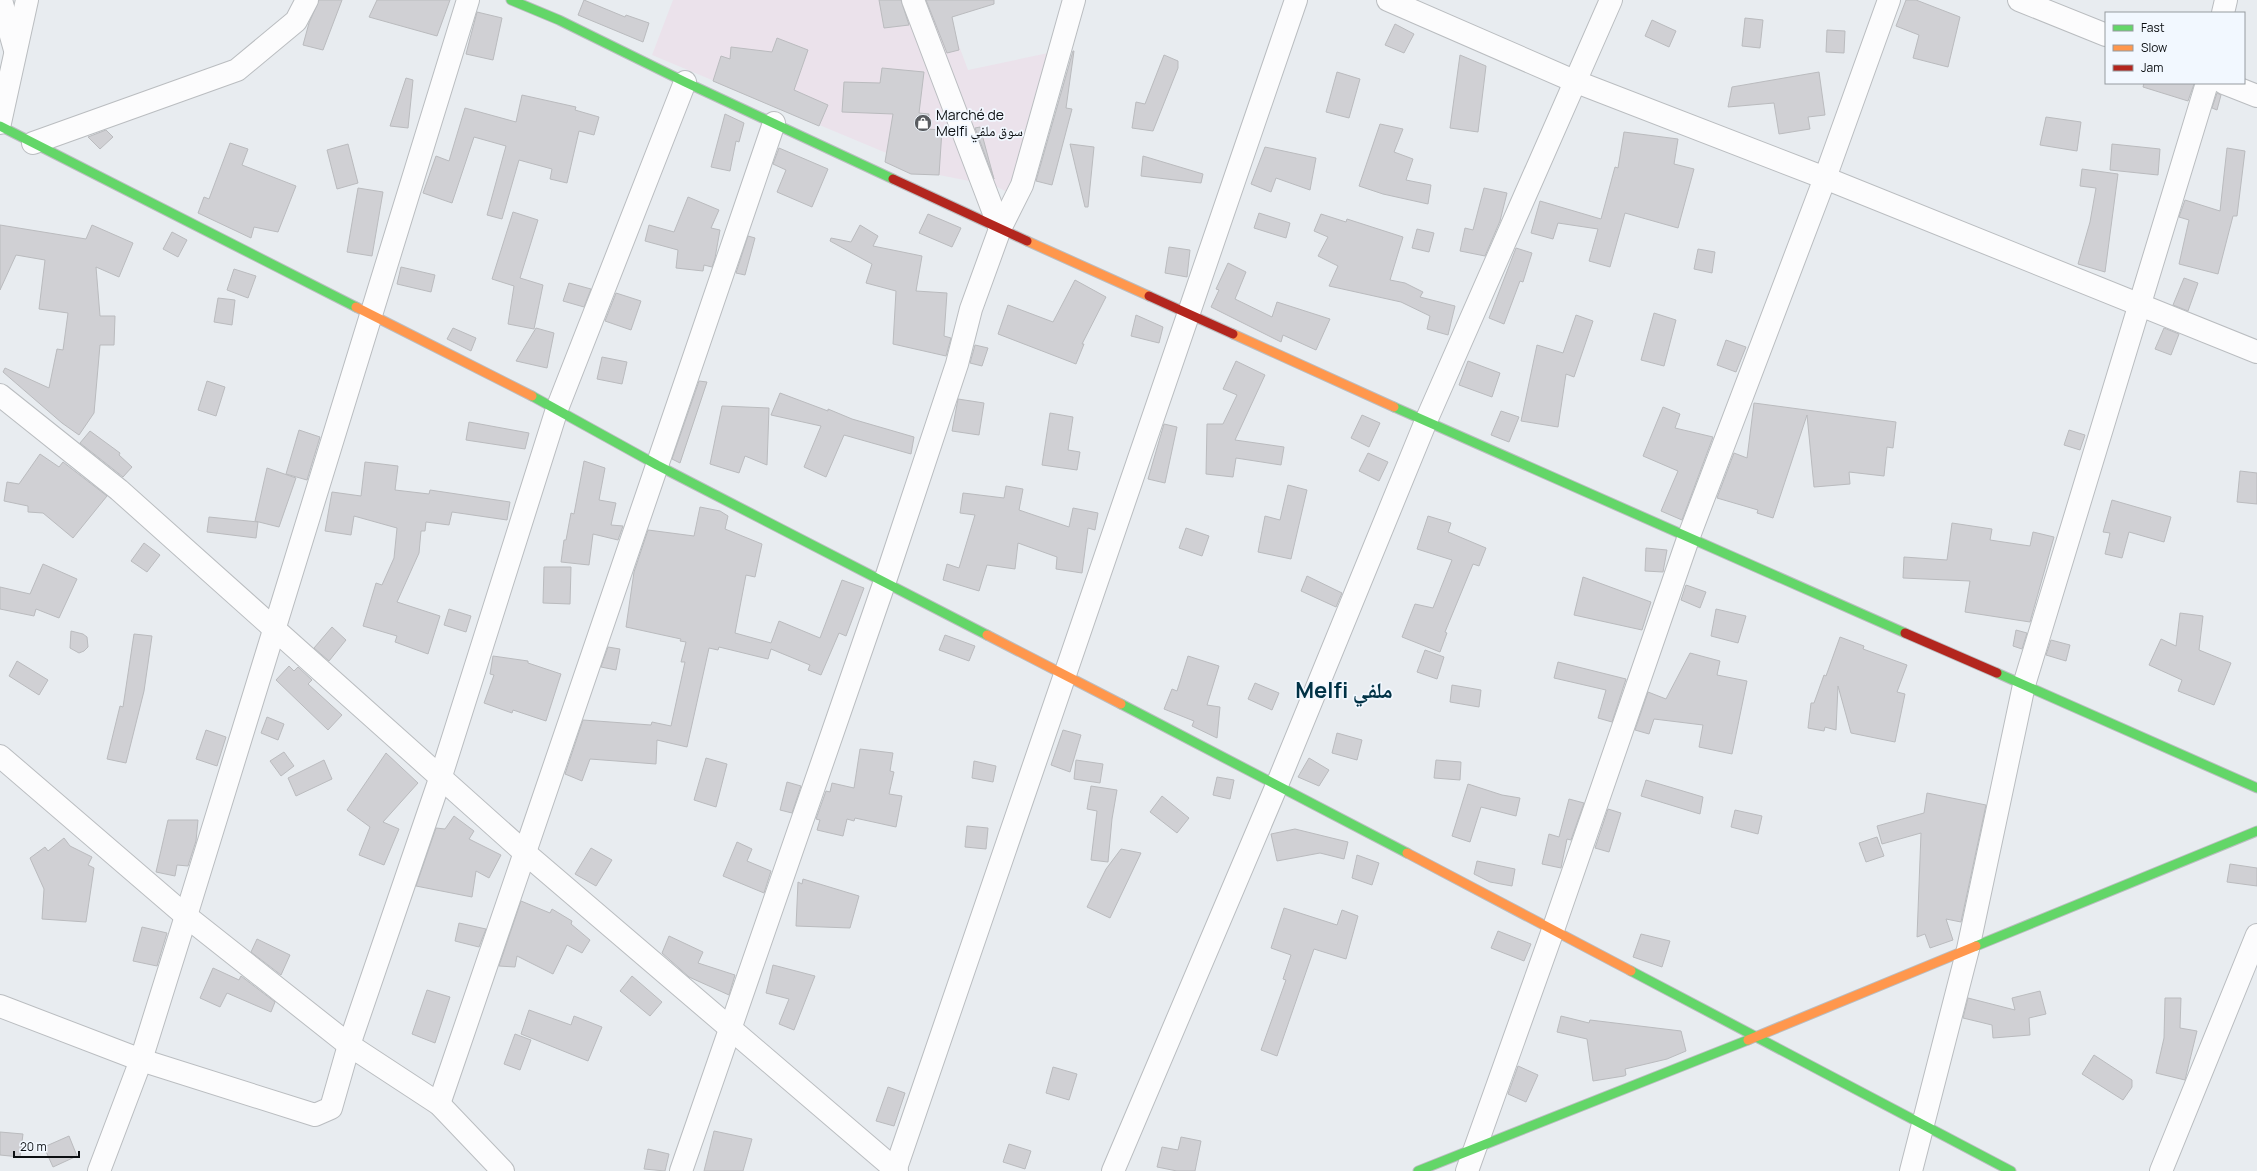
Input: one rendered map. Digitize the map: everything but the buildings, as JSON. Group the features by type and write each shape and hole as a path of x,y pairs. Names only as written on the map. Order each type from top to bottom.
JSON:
{"street":[{"path":"0,0 16,52"},
{"path":"27,0 0,125 371,316 557,409 657,465 1277,784 2011,1171"},
{"path":"33,143 237,70 296,21 307,0"},
{"path":"99,1171 140,1060 186,916 276,628 468,0"},
{"path":"512,0 559,20 685,82 1000,229 1188,312 1426,421 2257,788"},
{"path":"913,0 1000,229"},
{"path":"681,1171 729,1028 885,581 957,364 971,309 1000,229 1022,185 1074,0"},
{"path":"0,395 119,490 276,628 524,852 896,1171 1064,675 1296,0"},
{"path":"1388,0 1574,81 1825,178 2257,352"},
{"path":"1113,1171 1277,784 1426,421 1574,81 1611,0"},
{"path":"1467,1171 1553,930 1689,536 1825,178 1889,0"},
{"path":"2019,0 2105,35"},
{"path":"2223,12 2226,0"},
{"path":"0,1006 140,1060 315,1115 331,1108 350,1045 441,776 557,409 685,82"},
{"path":"1911,1171 1968,949 2024,684 2207,84"},
{"path":"2227,84 2257,96"},
{"path":"439,1104 774,123"},
{"path":"0,756 186,916 350,1045 439,1104 502,1171"},
{"path":"1418,1171 1756,1037 2257,831"},
{"path":"2161,1171 2257,936"}],"shaded area":[{"name":"Marché de Melfi سوق ملفي","path":"673,0 942,0 968,70 1053,52 1011,194 995,186 939,175 652,55"}],"traffic: fast":[{"path":"511,0 559,20 685,82 893,179"},
{"path":"0,126 356,307"},
{"path":"532,396 657,465 987,635"},
{"path":"1394,407 1905,633"},
{"path":"1997,673 2257,788"},
{"path":"1121,704 1407,853"},
{"path":"1976,946 2257,831"},
{"path":"1631,971 2011,1171"},
{"path":"1418,1171 1748,1040"}],"traffic: slow":[{"path":"1027,241 1149,296"},
{"path":"356,307 532,396"},
{"path":"1233,334 1394,407"},
{"path":"987,635 1121,704"},
{"path":"1407,853 1631,971"},
{"path":"1748,1040 1976,946"}],"traffic: jam":[{"path":"893,179 1027,241"},
{"path":"1149,296 1233,334"},
{"path":"1905,633 1997,673"}],"place":[{"name":"Marché de Melfi سوق ملفي","path":"923,123"}],"district":[{"name":"Melfi ملفي","path":"1344,690"}]}
